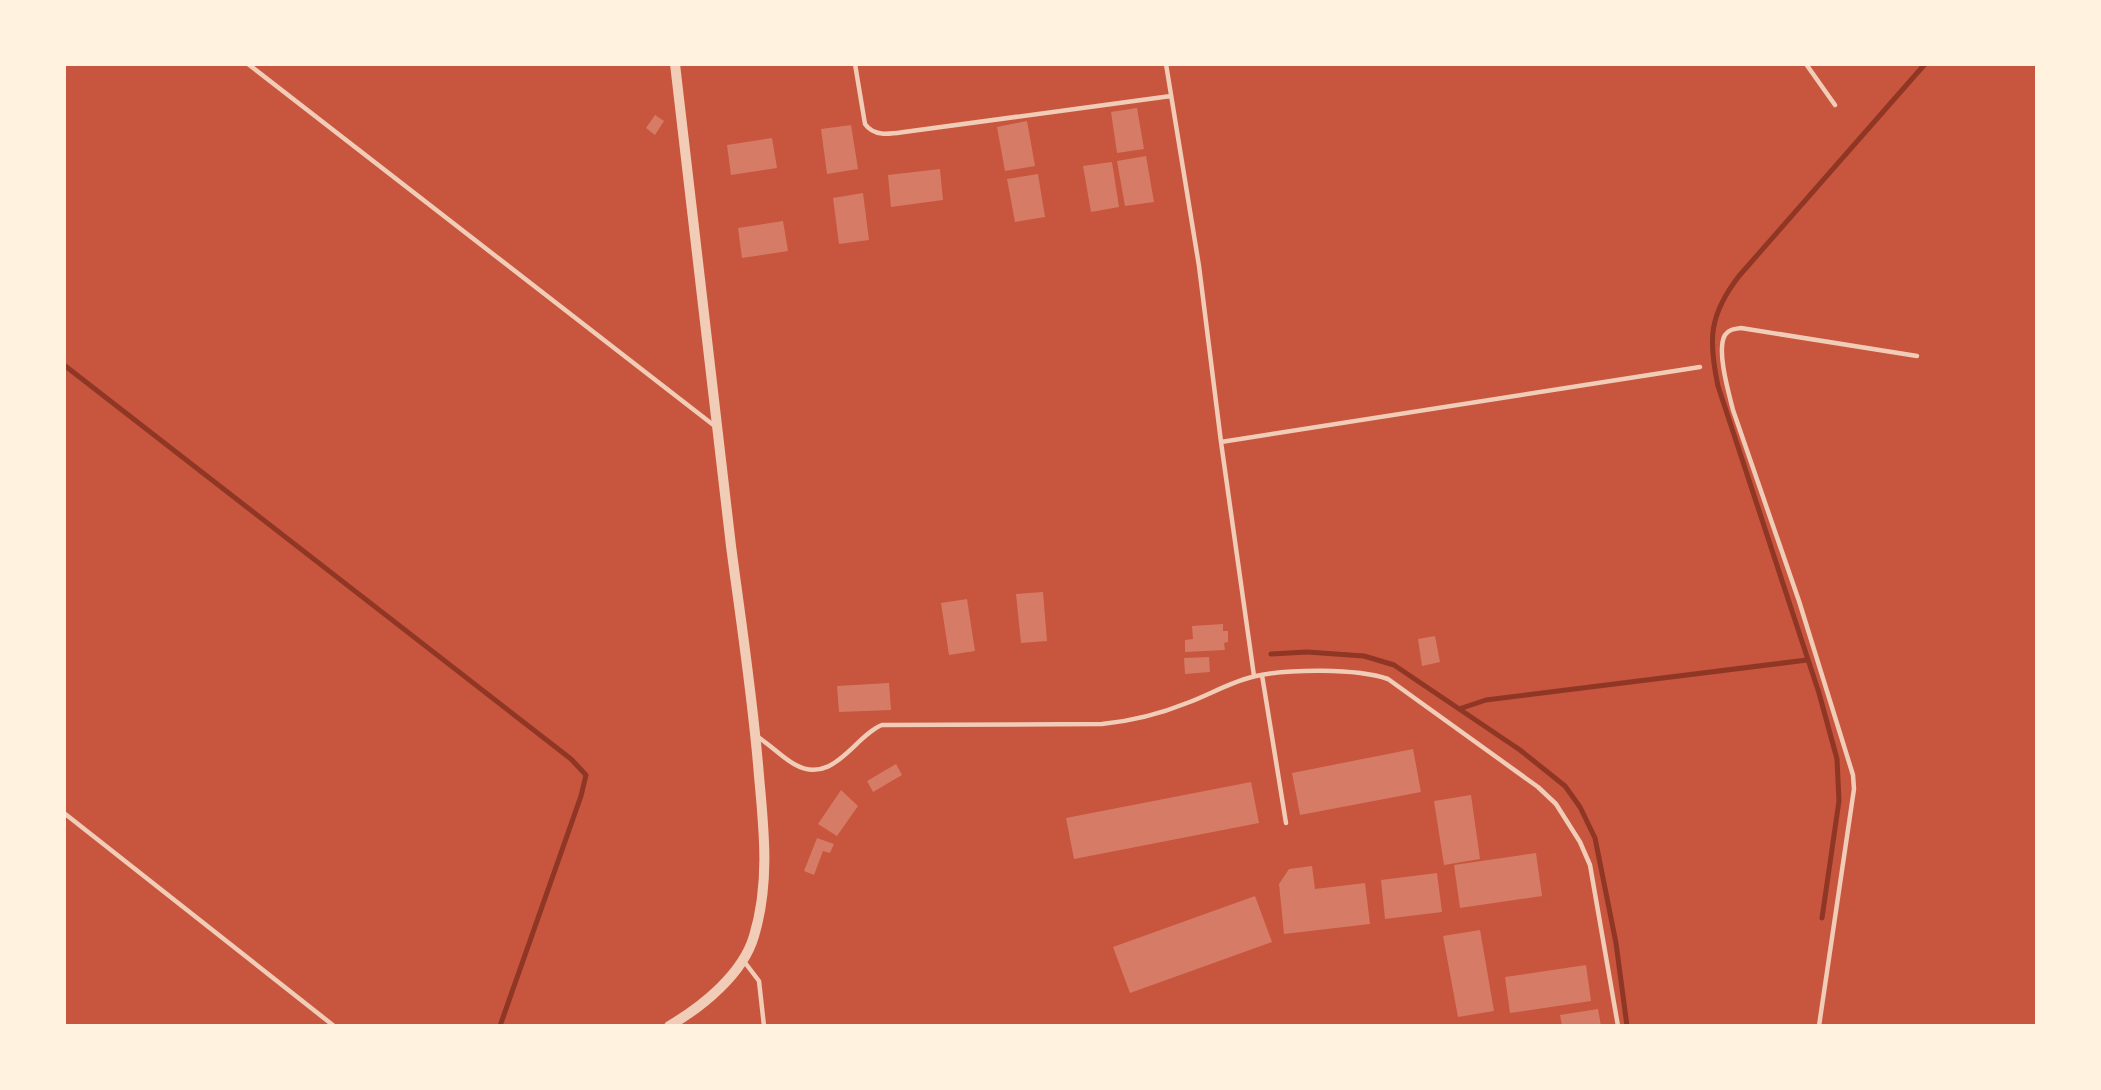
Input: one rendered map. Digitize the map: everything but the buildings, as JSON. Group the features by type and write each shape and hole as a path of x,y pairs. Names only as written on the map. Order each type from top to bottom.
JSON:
{"street":[{"path":"669,1026 694,1010 724,983 743,960 754,939 764,890 766,852 756,736 716,428 675,64"}],"lane":[{"path":"248,64 716,428"},
{"path":"855,64 865,124 869,130 878,133 904,132 1171,96"},
{"path":"1166,64 1199,266 1254,676"},
{"path":"1806,64 1835,105"},
{"path":"1819,1026 1854,789 1853,775 1795,591 1733,410 1725,379 1723,341 1725,334 1732,329 1741,328 1917,356"},
{"path":"1221,442 1700,367"},
{"path":"756,736 770,744 794,764 818,768 841,760 872,729 882,725 1112,723 1132,720 1184,705 1254,676 1355,671 1388,679 1538,787 1556,804 1580,842 1590,865 1598,900 1618,1026"},
{"path":"1262,675 1286,823"},
{"path":"64,813 334,1026"},
{"path":"743,960 759,981 764,1026"}],"waterway":[{"path":"1822,918 1839,801 1837,759 1819,693 1718,386 1712,341 1722,303 1739,276 1925,64"},
{"path":"64,365 571,759 586,775 581,796 500,1026"},
{"path":"1271,654 1307,652 1364,656 1394,665 1520,750 1565,786 1580,807 1595,838 1616,943 1627,1026"},
{"path":"1459,709 1486,700 1807,660"}]}
